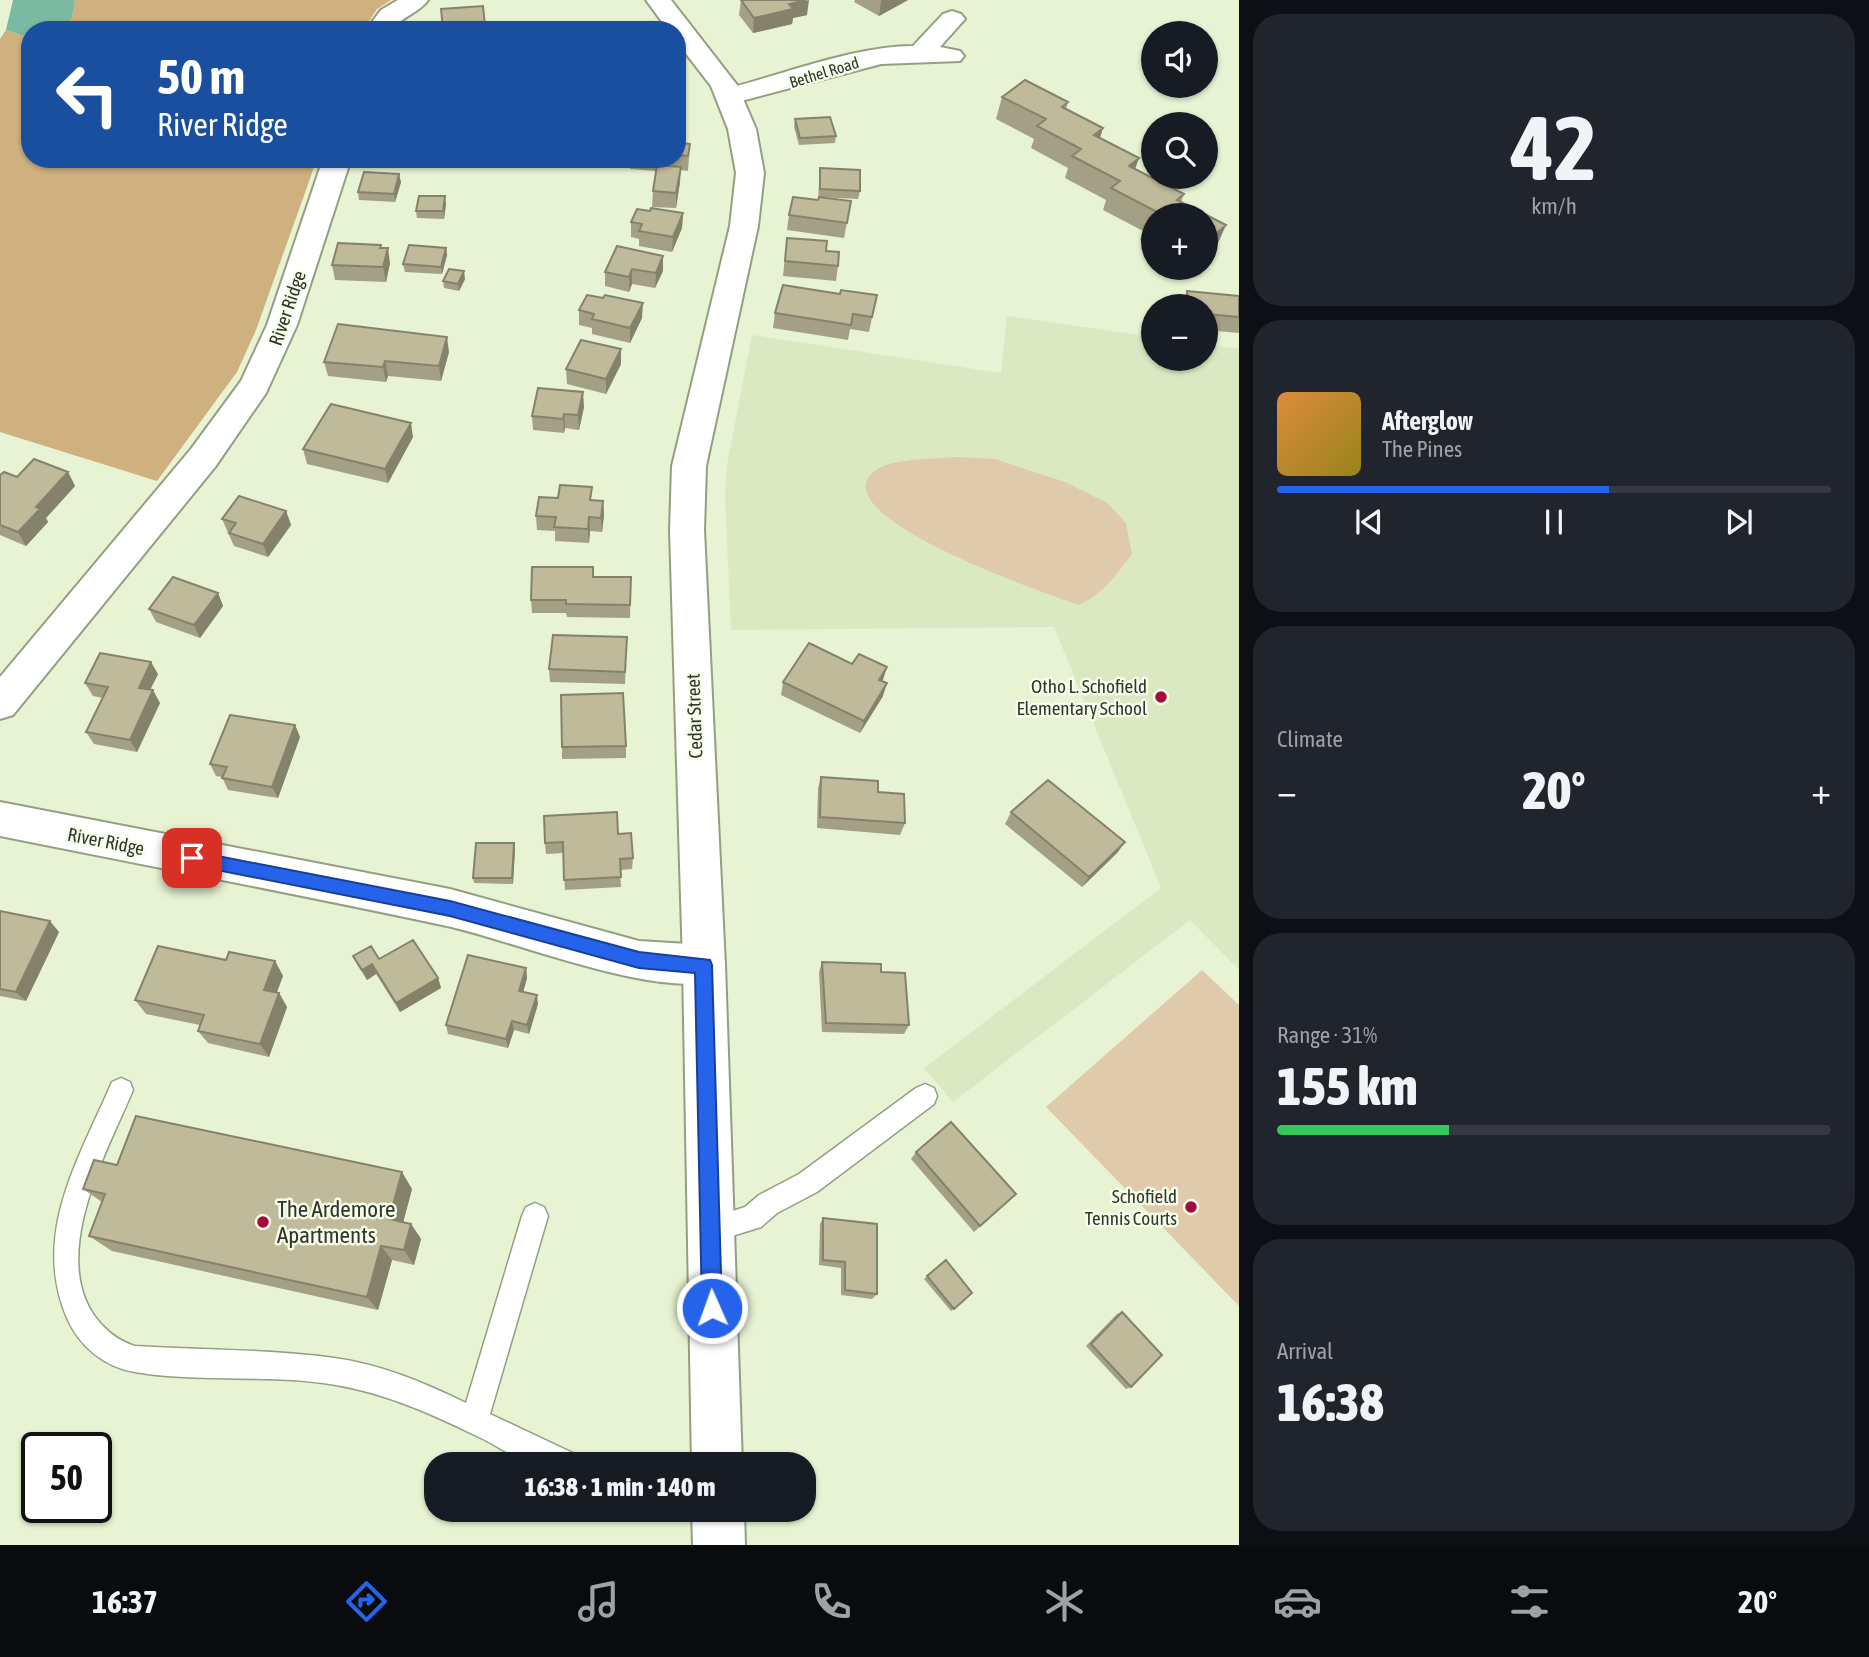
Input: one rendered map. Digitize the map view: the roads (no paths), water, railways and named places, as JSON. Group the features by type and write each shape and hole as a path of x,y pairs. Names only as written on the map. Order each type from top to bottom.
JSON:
{"street":[{"path":"386,21 390,15 416,0"},
{"name":"Cedar Street","path":"658,0 675,21"},
{"path":"920,54 952,19"},
{"name":"Cedar Street","path":"686,35 714,70 730,96 746,145 749,193 689,466 687,530 704,965 717,1452"},
{"name":"Bethel Road","path":"730,96 764,90 872,57 920,54 951,56"},
{"name":"River Ridge","path":"0,704 203,458 255,385 282,325 334,168"},
{"name":"River Ridge","path":"0,819 442,906 639,960 704,965"},
{"path":"718,1522 719,1545"}],"lane":[{"path":"121,1090 74,1207 66,1236 64,1263 67,1289 93,1338 117,1354 135,1359 335,1371 381,1382 427,1398 541,1452"},
{"path":"710,1230 752,1218 768,1204 808,1183 925,1096"},
{"path":"475,1419 536,1216"}],"place":[{"name":"Otho L. Schofield Elementary School","path":"1161,697"},
{"name":"Schofield Tennis Courts","path":"1191,1207"},
{"name":"The Ardemore Apartments","path":"263,1222"}]}
